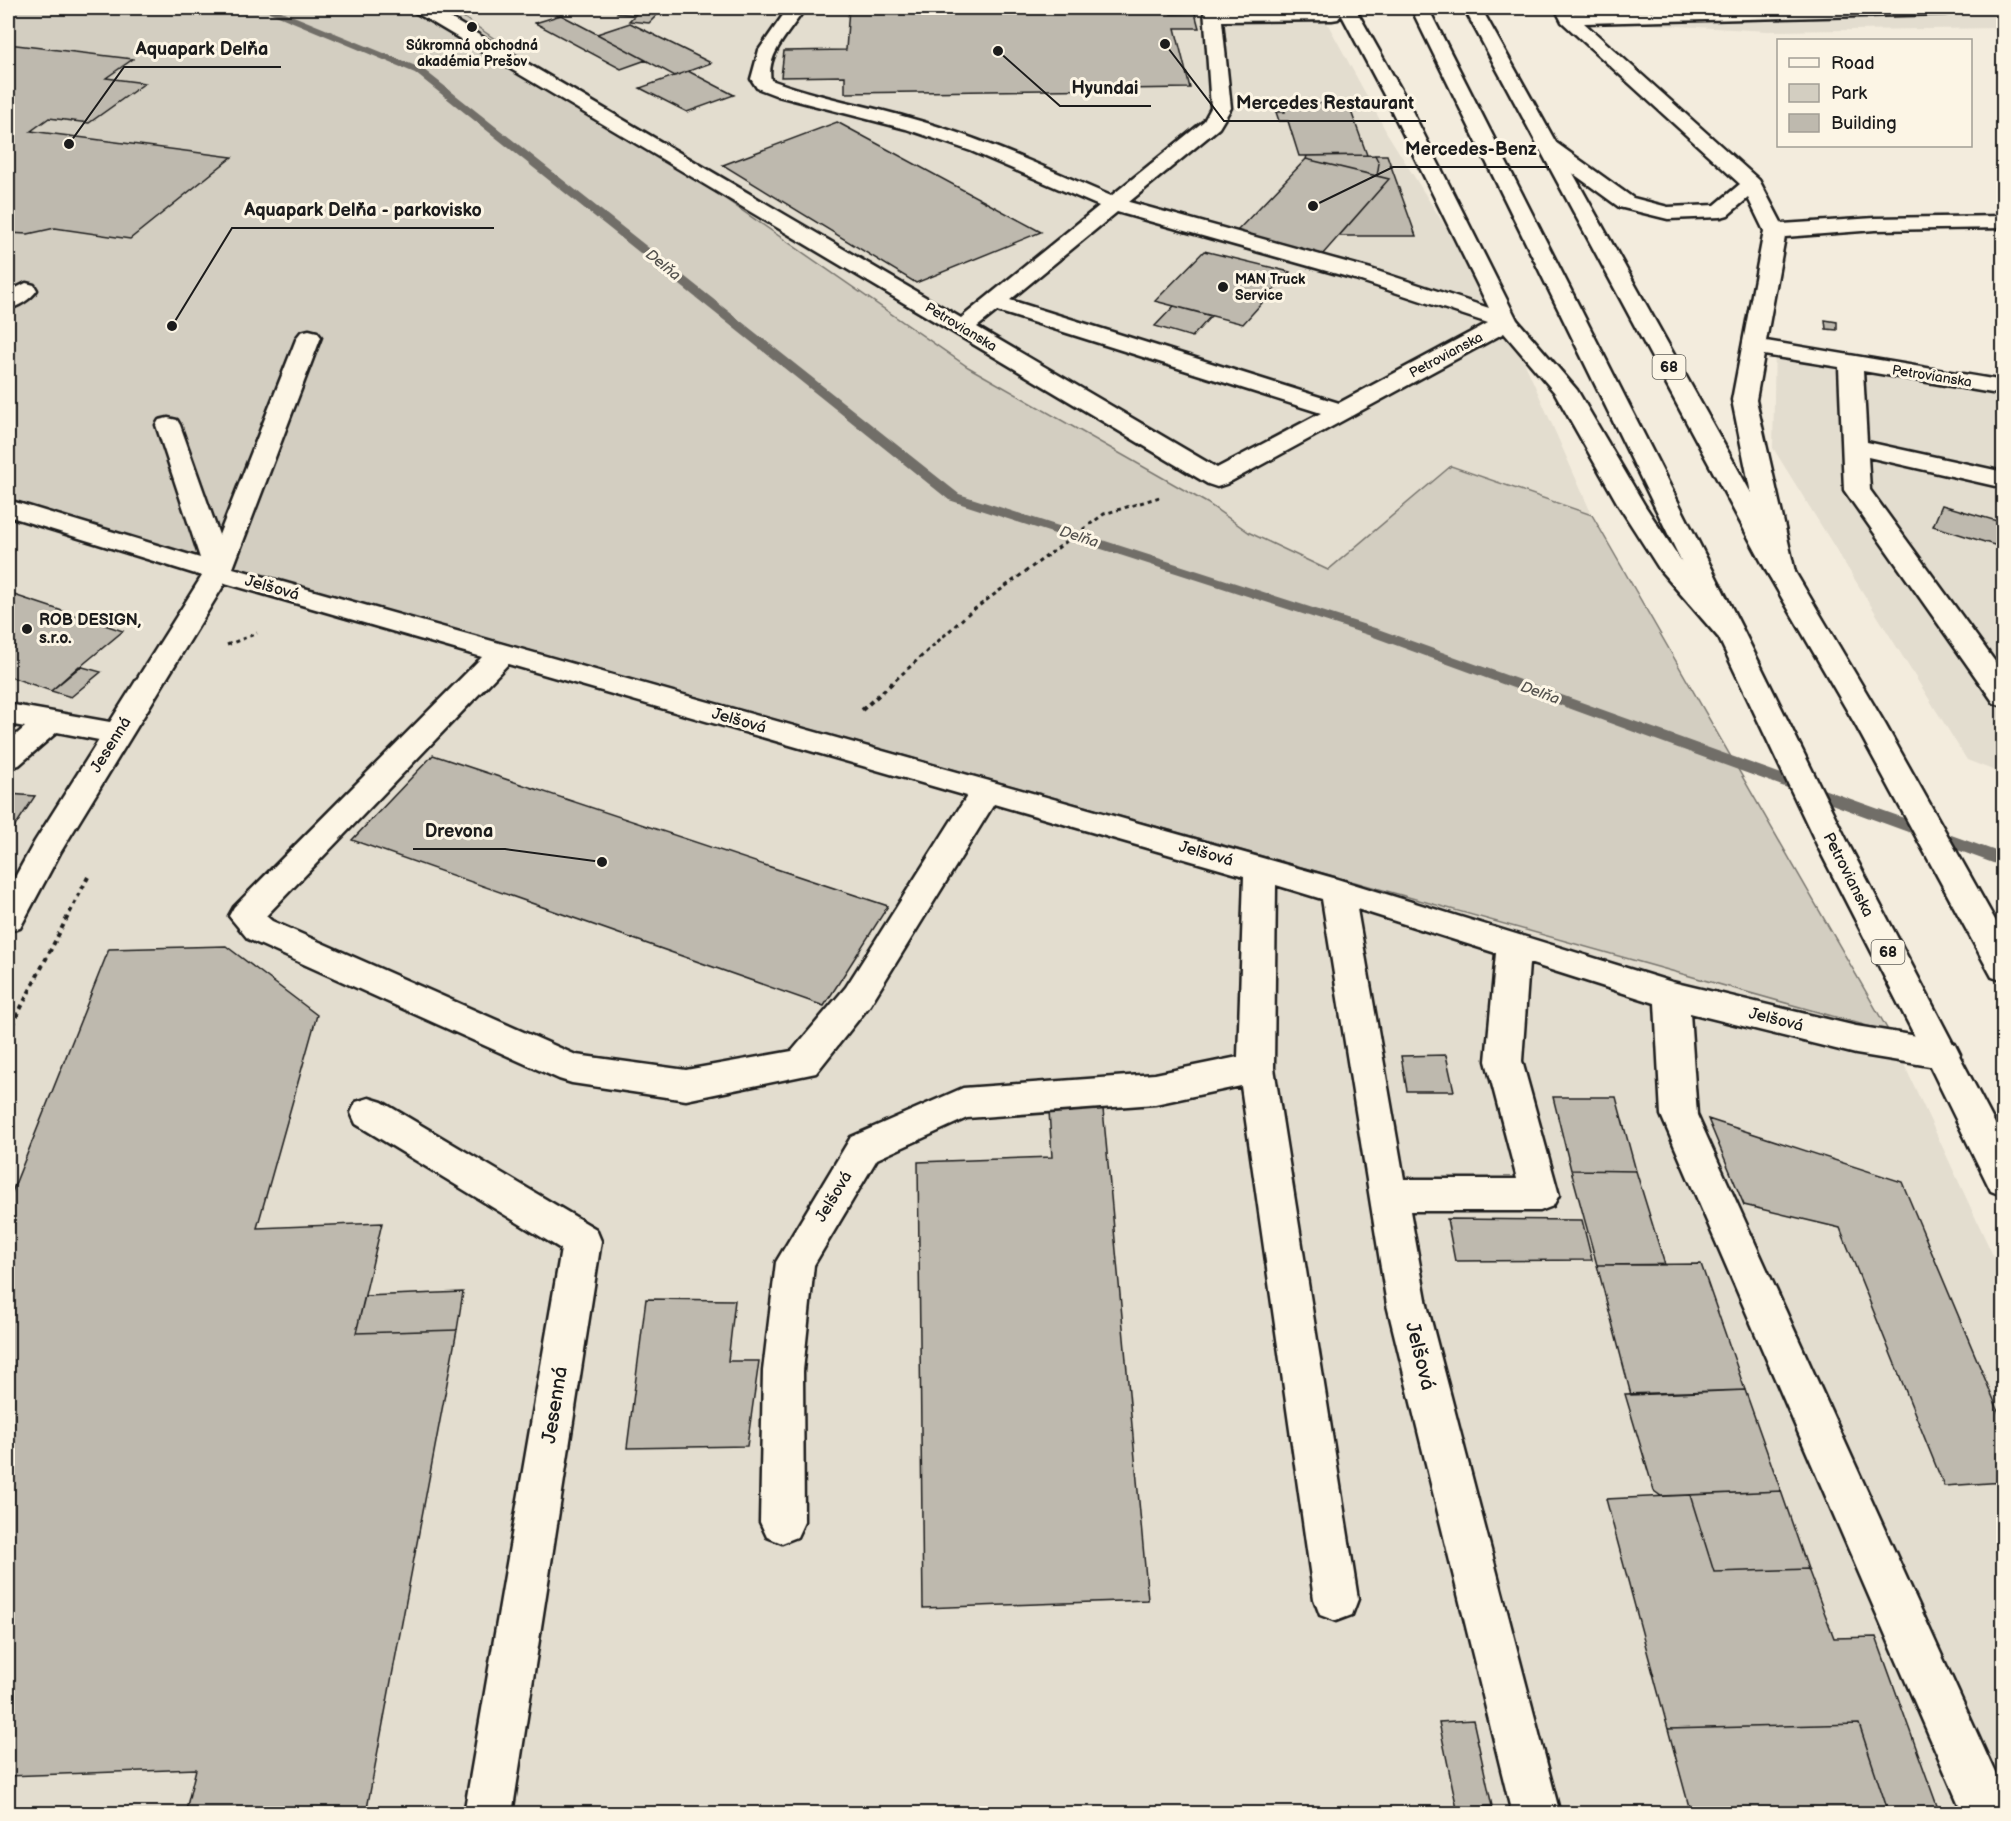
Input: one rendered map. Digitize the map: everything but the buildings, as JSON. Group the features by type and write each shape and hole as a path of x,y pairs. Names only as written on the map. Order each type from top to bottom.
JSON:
{"main road":[{"name":"Petrovianska","path":"421,8 1217,479 1507,322"},
{"path":"796,8 789,23 765,53 761,63 760,79 764,84 795,95 913,125 967,143 1112,204 1363,274 1507,322"},
{"name":"Petrovianska","path":"1419,8 1730,632 1835,849 1942,1054 2004,1180"},
{"name":"68","path":"1472,8 1781,572 1870,724 2004,968"},
{"path":"1565,13 1946,9 1944,8"},
{"name":"Petrovianska","path":"1336,10 1423,153 1507,322 1565,390 1632,506 1670,564 1730,632"},
{"path":"962,328 1212,124 1221,108 1213,12 1336,10 1352,56"},
{"path":"1565,13 1752,184 1775,231 1744,400 1781,572"},
{"path":"1379,105 1423,153"},
{"path":"1548,147 1626,203 1668,213 1720,211 1752,184"},
{"path":"1775,231 1875,224 2004,222"},
{"path":"993,302 1340,411"},
{"path":"218,572 309,337"},
{"name":"Petrovianska","path":"1754,346 2004,388"},
{"path":"1851,362 1857,490 2004,696"},
{"path":"168,425 218,572"},
{"path":"1855,447 2004,480"},
{"name":"Jelšová","path":"8,508 218,572 1337,891 1672,994 1856,1040 1942,1054"},
{"name":"Jesenná","path":"8,919 45,849 218,572"},
{"path":"502,653 246,916 260,930 572,1069 686,1085 804,1063 858,996 986,791"},
{"path":"8,714 118,733"},
{"path":"8,758 50,722"},
{"path":"1260,870 1256,1068 1336,1599"},
{"name":"Jelšová","path":"1337,891 1407,1305 1536,1814"},
{"path":"1388,1195 1540,1195 1504,1061 1513,945"},
{"path":"1672,994 1679,1115 1988,1814"},
{"name":"Jelšová","path":"783,1522 783,1371 795,1262 864,1148 963,1103 1155,1089 1256,1068"},
{"name":"Jesenná","path":"369,1113 582,1241 488,1814"}],"path":[{"path":"824,745 969,613 1104,514"}],"shaded area":[{"path":"421,8 1319,8 1387,133 1511,332 1592,515 1451,466 1328,570 1250,533 1207,503 968,367 484,32 473,38"},
{"path":"1581,8 1985,8 2004,28 1768,31 1587,21"},
{"path":"1775,345 2003,387 2003,774 1967,760 1773,448"},
{"path":"8,504 1889,1032 2003,1277 2003,1813 8,1813"}],"green space":[{"path":"8,8 450,8 968,367 1207,503 1250,533 1328,570 1451,466 1592,515 1889,1032 8,504"}],"waterway":[{"name":"Delňa","path":"267,8 419,71 954,497 1373,632 2004,861"}],"place":[{"name":"Súkromná obchodná akadémia Prešov","path":"472,27"},
{"name":"Mercedes Restaurant","path":"1165,44"},
{"name":"Hyundai","path":"998,51"},
{"name":"Aquapark Delňa","path":"69,144"},
{"name":"Mercedes-Benz","path":"1313,206"},
{"name":"MAN Truck Service","path":"1223,287"},
{"name":"Aquapark Delňa - parkovisko","path":"172,326"},
{"name":"ROB DESIGN, s.r.o.","path":"27,629"},
{"name":"Drevona","path":"602,862"}]}
